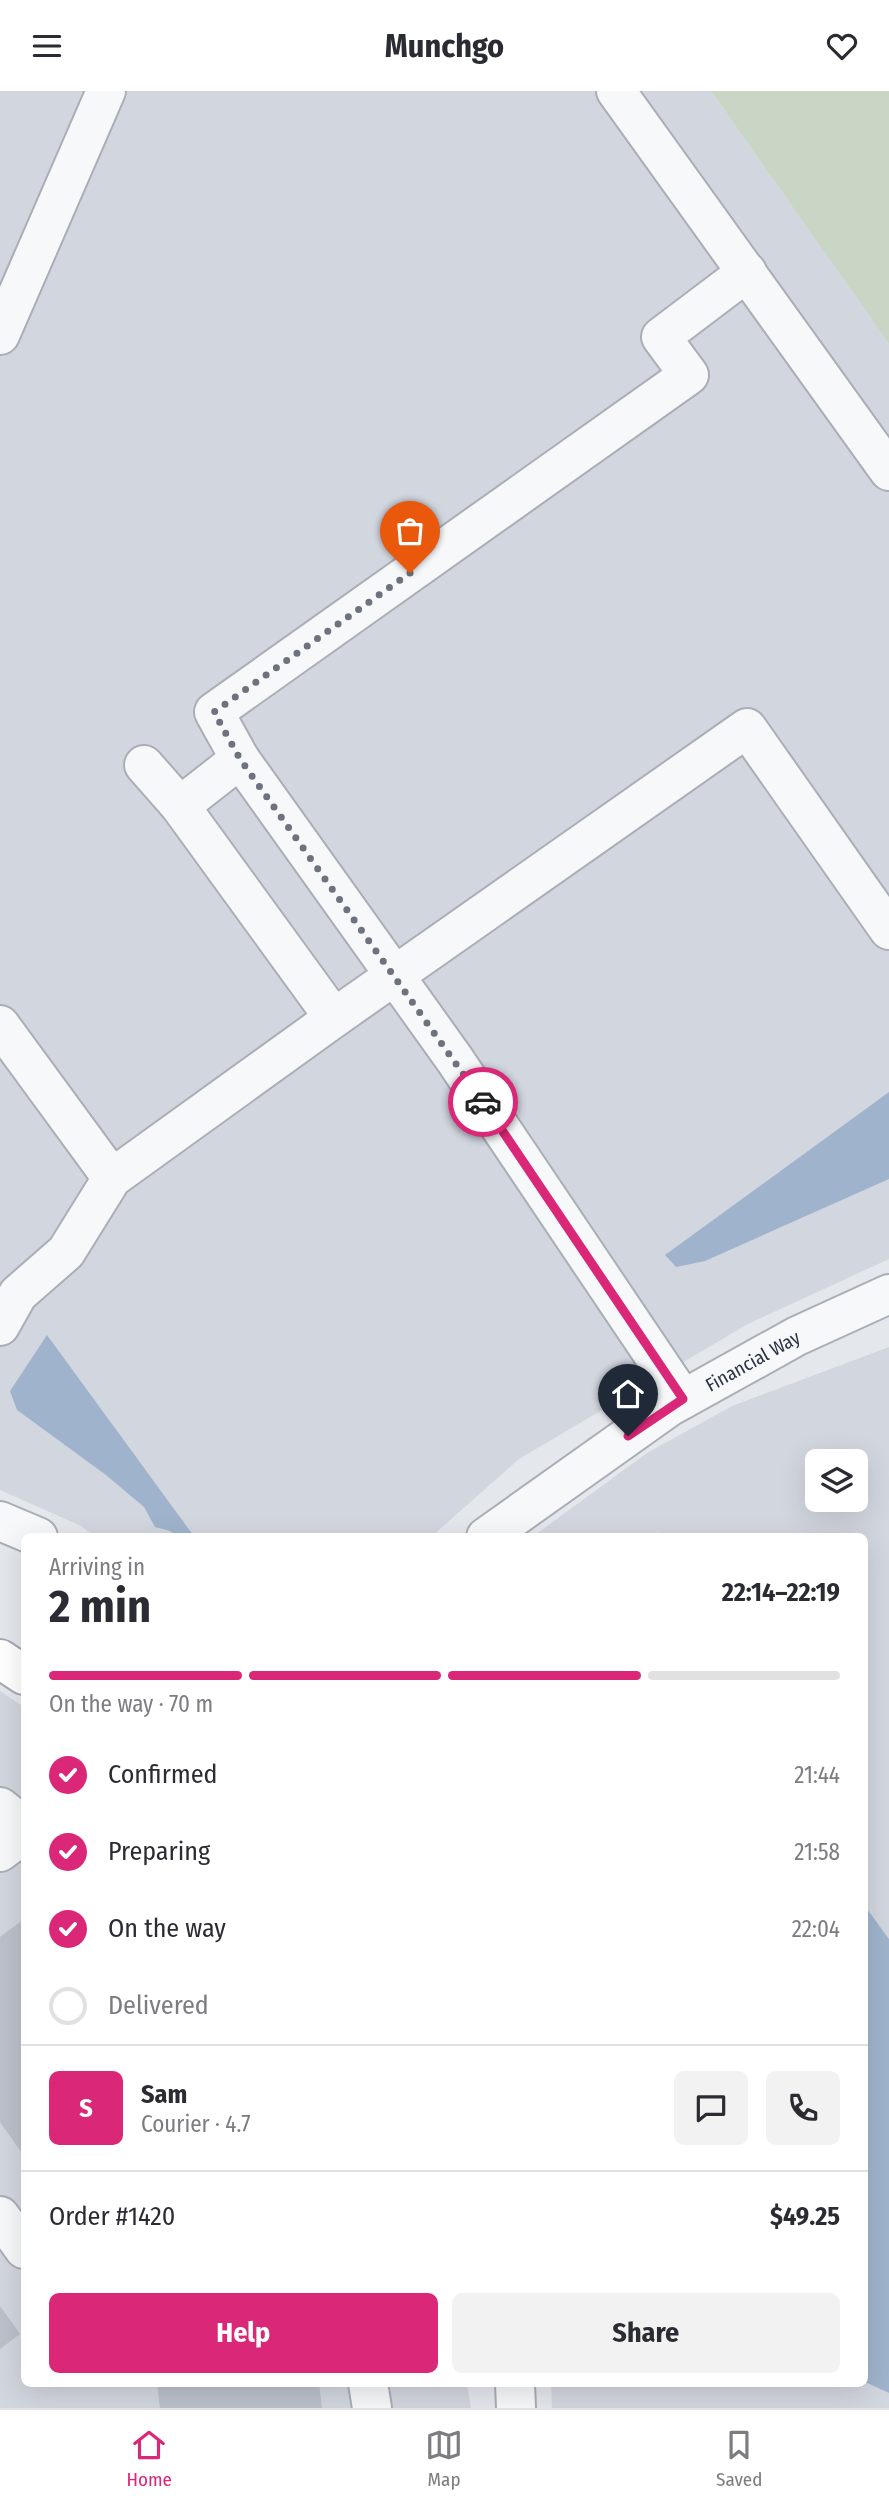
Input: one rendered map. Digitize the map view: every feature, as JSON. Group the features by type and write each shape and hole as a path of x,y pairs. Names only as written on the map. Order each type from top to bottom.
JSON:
{"main road":[{"path":"0,1659 21,1673"}],"street":[{"path":"0,335 106,91"},
{"path":"616,91 889,471"},
{"path":"683,1399 395,976 240,759 214,712 689,376 661,337 747,272"},
{"path":"0,1326 18,1294 66,1252 112,1178 334,1018 747,728 889,930"},
{"path":"180,806 240,759"},
{"path":"144,765 180,806 334,1018"},
{"path":"0,1025 112,1178"},
{"name":"Financial Way","path":"492,1533 683,1399 797,1336 889,1294"},
{"path":"0,1521 28,1533"},
{"path":"0,1807 21,1824"},
{"path":"0,1852 21,1836"},
{"path":"0,2216 21,2245"},
{"path":"369,2387 372,2408"},
{"path":"515,2387 516,2408"}],"shaded area":[{"path":"0,91 711,91 889,344 889,1259 748,1324 519,1459 435,1533 90,1533 81,1526 0,1490"},
{"path":"889,1347 889,1939 868,1910 868,1533 537,1533 647,1453 732,1406"},
{"path":"0,1691 21,1705 21,2387 468,2387 471,2408 0,2408"},
{"path":"868,2383 889,2393 889,2408 552,2408 551,2387 868,2387"}],"green space":[{"path":"711,91 889,91 889,344"}],"water":[{"path":"889,1092 889,1179 705,1261 676,1267 665,1255"},
{"path":"47,1335 192,1533 173,1533 155,1527 144,1507 106,1475 17,1410 10,1391"},
{"path":"868,1910 889,1939 889,2393 868,2383"}],"building":[{"path":"21,1921 21,2152 0,2122 0,1937"},
{"path":"0,2306 20,2334 0,2349"},
{"path":"157,2387 319,2387 322,2408 160,2408"}],"way so far":[{"path":"410,573 214,712 240,759 483,1102"}],"route":[{"path":"483,1102 683,1399 628,1436"}]}
